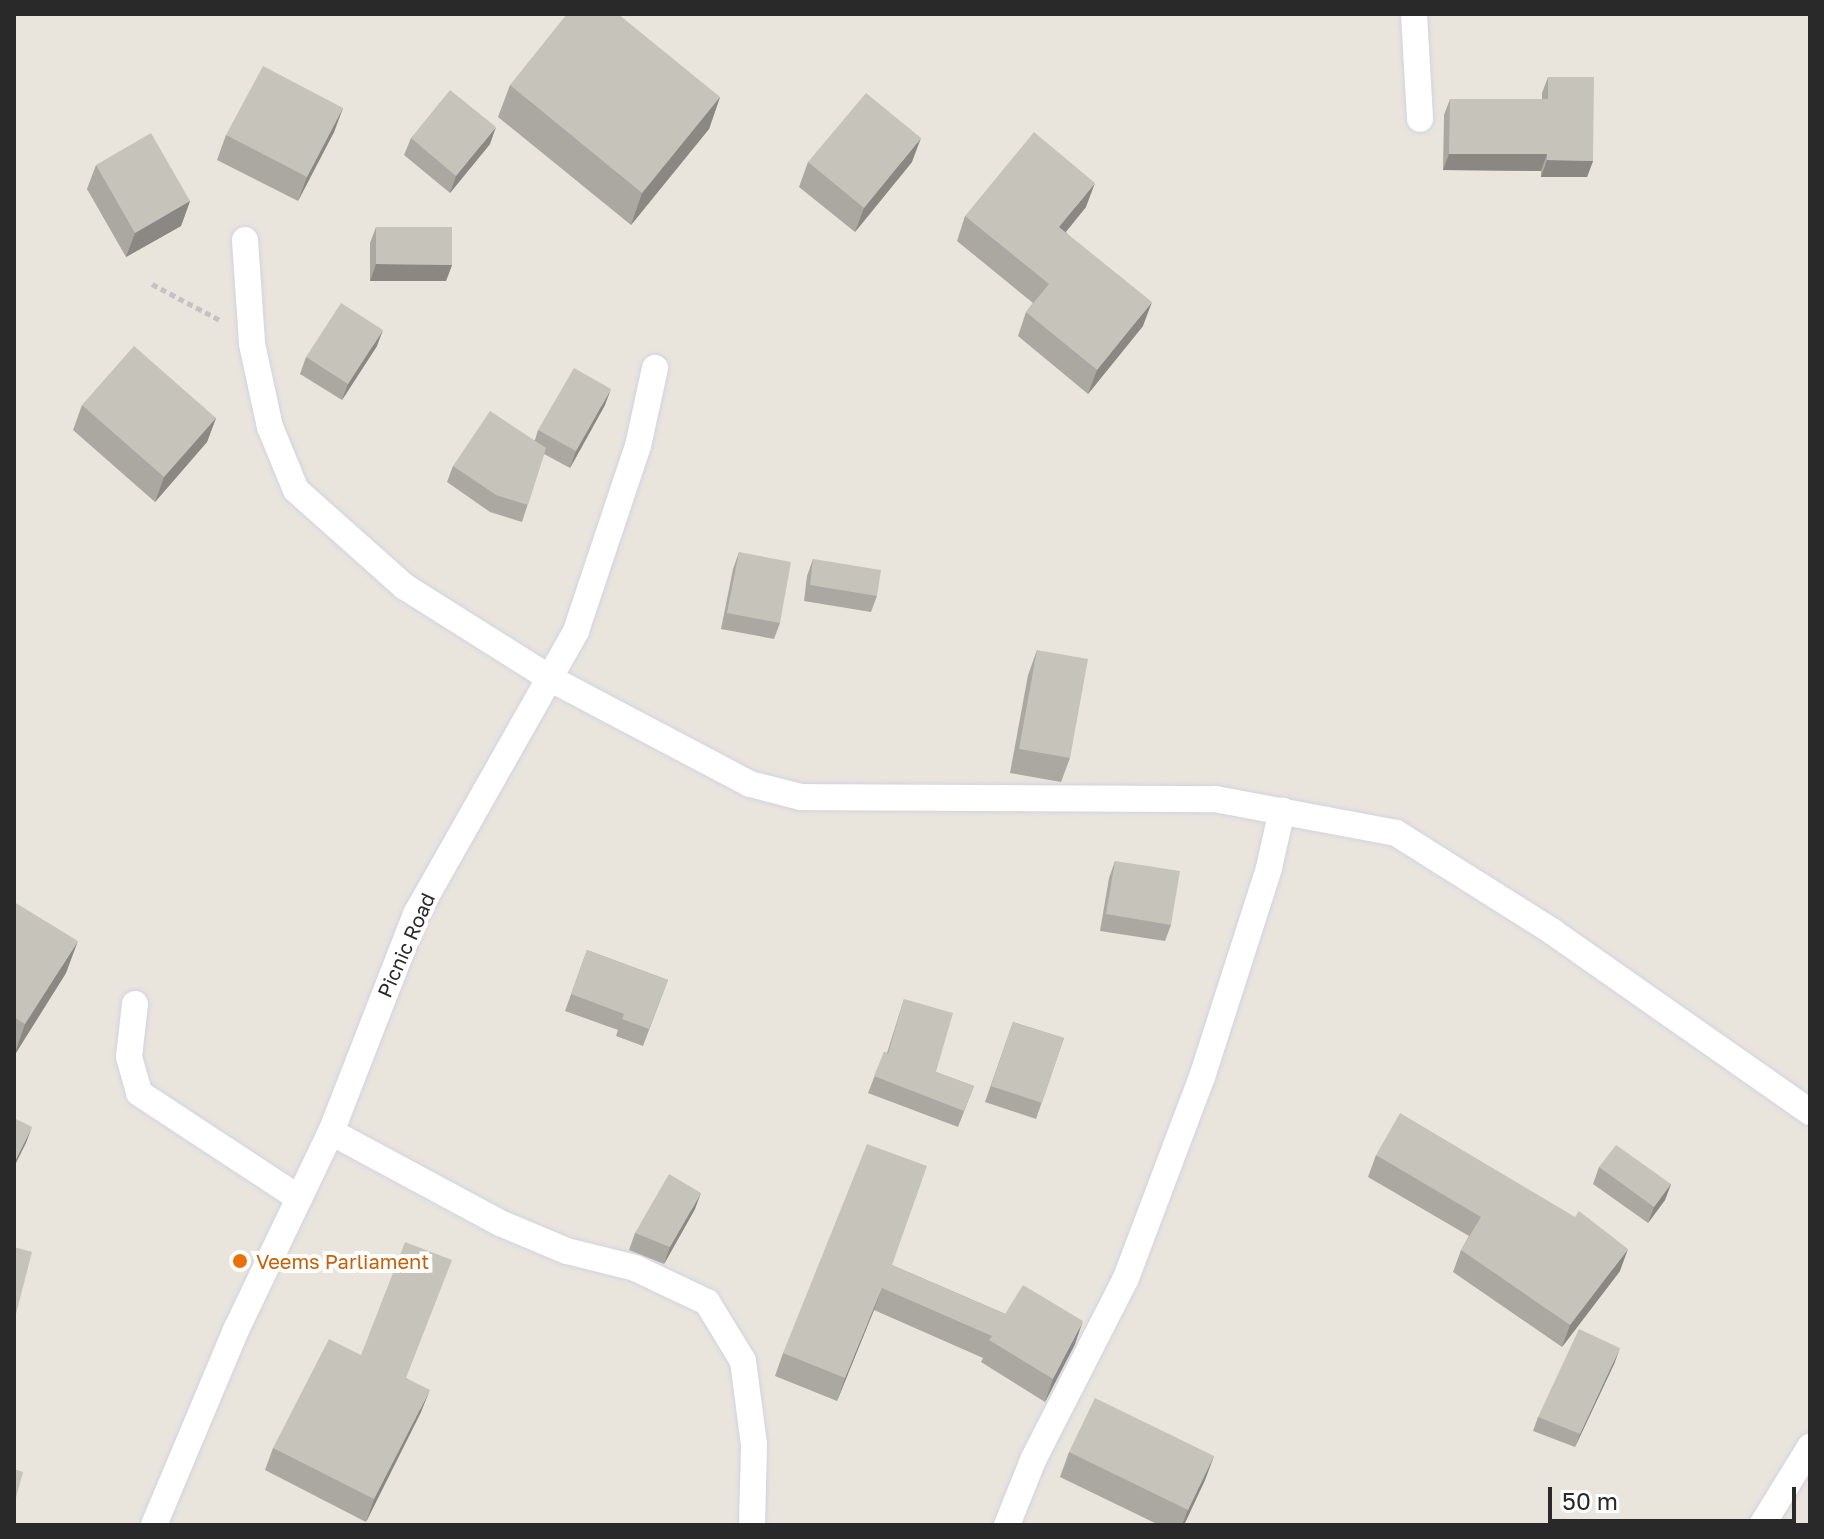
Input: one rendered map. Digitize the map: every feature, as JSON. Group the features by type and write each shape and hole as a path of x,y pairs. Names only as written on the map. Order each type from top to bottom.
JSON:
{"street":[{"path":"1414,14 1420,119"},
{"path":"245,240 252,344 270,427 296,490 405,587 551,679 750,784 801,797 1215,799 1396,833 1553,932 1810,1112"},
{"name":"Picnic Road","path":"154,1525 236,1330 331,1132 416,914 576,631 638,446 655,368"},
{"path":"1007,1525 1034,1458 1126,1278 1202,1077 1282,810"},
{"path":"135,1004 129,1057 139,1093 299,1198"},
{"path":"331,1132 500,1223 567,1251 635,1268 707,1302 743,1361 754,1444 752,1525"},
{"path":"1762,1525 1810,1447"}],"path":[{"path":"152,284 213,315"}],"building":[{"path":"567,14 618,14 720,97 642,193 510,85"},
{"path":"263,66 343,108 307,177 226,135"},
{"path":"1548,77 1594,77 1593,161 1547,160 1547,154 1449,154 1450,99 1548,99"},
{"path":"450,90 496,127 456,176 411,138"},
{"path":"866,93 921,138 864,208 808,162"},
{"path":"1034,132 1095,183 1059,227 1152,302 1097,370 1026,312 1049,284 965,216"},
{"path":"151,133 190,201 135,233 96,165"},
{"path":"376,227 452,227 452,265 376,264"},
{"path":"341,303 383,330 348,384 306,357"},
{"path":"134,346 216,418 164,477 82,405"},
{"path":"574,368 611,389 576,451 538,430"},
{"path":"490,411 546,448 528,505 496,495 453,466"},
{"path":"739,552 791,562 780,623 727,613"},
{"path":"813,559 881,570 877,596 810,585"},
{"path":"1037,650 1088,659 1070,758 1019,749"},
{"path":"1115,861 1180,871 1171,925 1106,914"},
{"path":"14,902 78,941 25,1024 14,1017"},
{"path":"587,950 668,980 649,1029 622,1019 624,1014 571,994"},
{"path":"904,999 953,1013 936,1072 974,1086 964,1111 874,1076 884,1052 888,1054"},
{"path":"1013,1022 1064,1038 1042,1103 991,1086"},
{"path":"1400,1113 1575,1217 1579,1211 1628,1249 1570,1325 1461,1250 1481,1217 1376,1155"},
{"path":"14,1118 32,1127 14,1163"},
{"path":"867,1144 927,1166 892,1265 1005,1314 1023,1285 1083,1321 1053,1379 989,1340 992,1336 882,1288 845,1378 783,1353"},
{"path":"1616,1145 1671,1184 1654,1207 1599,1167"},
{"path":"669,1174 701,1193 670,1247 635,1233"},
{"path":"405,1242 452,1260 406,1378 430,1390 374,1499 273,1448 329,1339 361,1355"},
{"path":"14,1247 32,1252 16,1314 14,1313"},
{"path":"1579,1329 1620,1348 1580,1434 1538,1417"},
{"path":"1095,1398 1214,1456 1188,1510 1069,1452"},
{"path":"14,1469 23,1472 14,1505"}],"place":[{"name":"Veems Parliament","path":"240,1261"}]}
